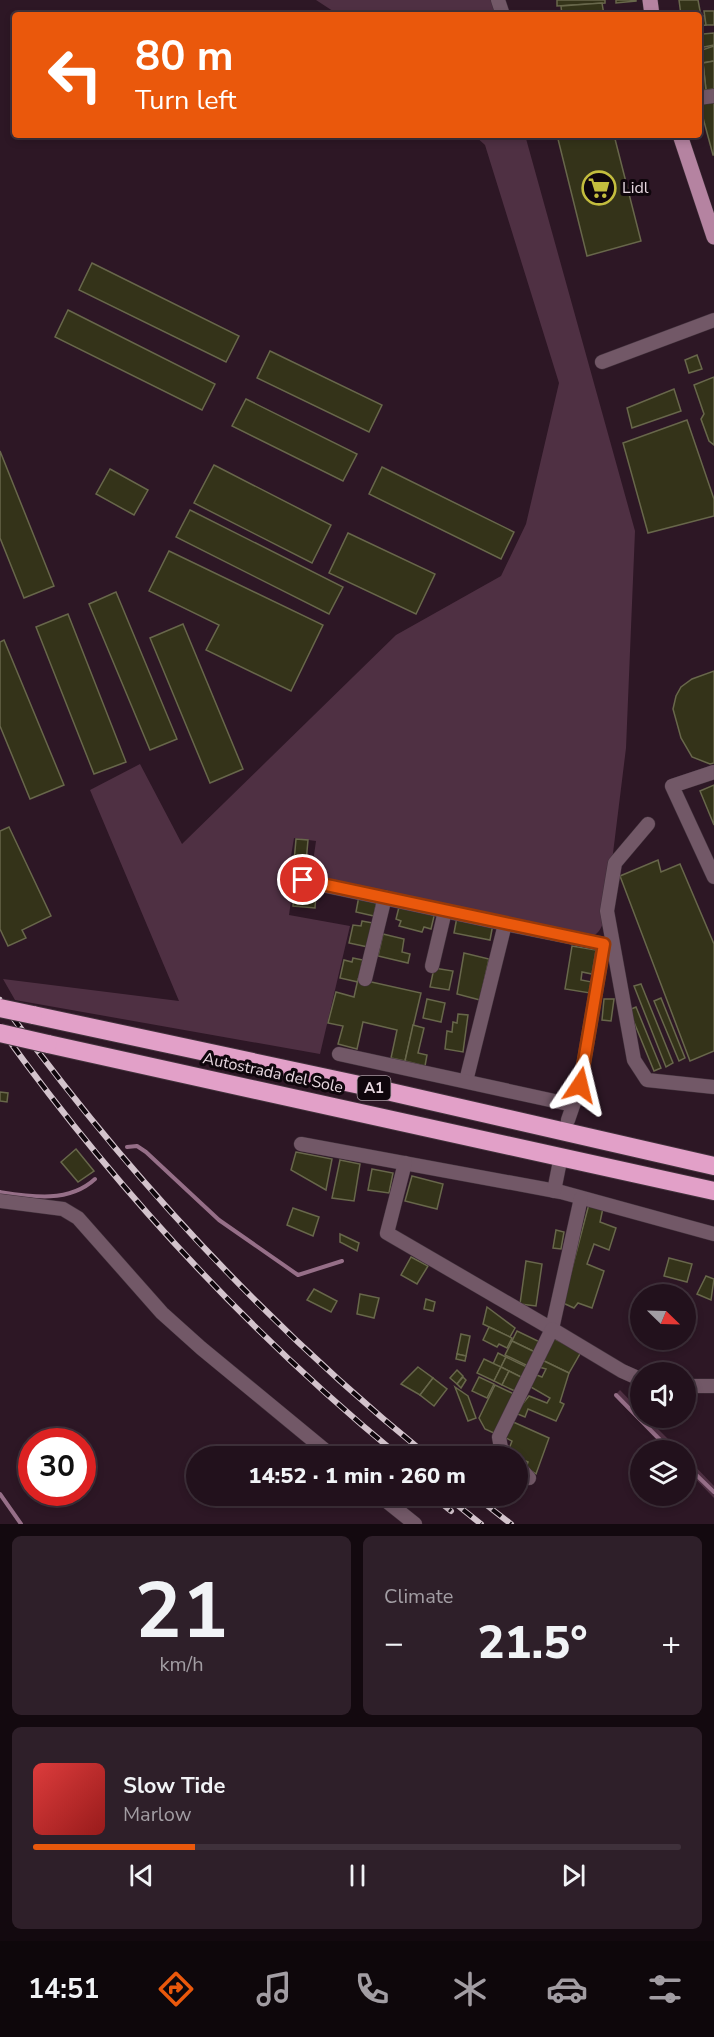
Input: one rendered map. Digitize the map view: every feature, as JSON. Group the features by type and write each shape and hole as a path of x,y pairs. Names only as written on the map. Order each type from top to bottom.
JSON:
{"highway":[{"name":"Autostrada del Sole","path":"0,1008 714,1166"},
{"name":"Autostrada del Sole","path":"0,1033 713,1191"}],"main road":[{"path":"681,138 714,237"}],"street":[{"path":"602,362 714,320"},
{"path":"714,772 672,786 714,877"},
{"path":"648,825 615,863 607,911 634,1060 647,1080 714,1087"},
{"path":"303,880 604,944 580,1085 568,1120"},
{"path":"365,979 385,897"},
{"path":"432,966 445,911"},
{"path":"466,1081 505,924"},
{"path":"339,1054 573,1105"},
{"path":"301,1144 554,1191 714,1234"},
{"path":"405,1163 387,1233 630,1374"},
{"path":"554,1191 559,1166"},
{"path":"501,1446 499,1437 552,1329 581,1198"},
{"path":"0,1201 63,1209 78,1218 170,1320 320,1446"},
{"path":"696,1386 714,1386"},
{"path":"392,1506 415,1524"}],"shaded area":[{"path":"316,0 493,0 497,12 334,12"},
{"path":"477,138 526,138 635,531 626,748 605,918 601,928 587,938 311,876 316,841 294,838 285,893 292,894 289,915 350,926 320,1054 15,1000 3,979 179,1001 90,790 140,764 182,844 396,635 501,576 526,524 559,383 485,145"},
{"path":"620,1390 630,1400 630,1412 614,1396"},
{"path":"645,1428 657,1428 669,1440 657,1440"},
{"path":"696,1467 714,1486 714,1498 696,1479"}],"building":[{"path":"557,0 605,0 605,3 557,6"},
{"path":"616,0 636,0 636,1 616,3"},
{"path":"679,0 698,0 700,12 681,12"},
{"path":"602,3 604,12 562,12 561,6"},
{"path":"704,11 714,11 714,25 706,25"},
{"path":"702,16 705,16 706,25 702,26"},
{"path":"702,32 703,34 714,33 714,45 702,47"},
{"path":"714,46 714,61 702,63 702,50"},
{"path":"714,61 714,89 706,90 703,63"},
{"path":"702,63 703,63 706,90 702,91"},
{"path":"714,101 714,155 702,114 702,103"},
{"name":"Lidl","path":"558,138 615,138 641,241 587,256"},
{"path":"92,263 239,336 226,362 79,290"},
{"path":"68,310 215,384 202,410 55,337"},
{"path":"270,351 382,405 369,432 257,378"},
{"path":"697,355 702,369 689,373 685,360"},
{"path":"714,377 714,445 709,441 701,419 704,414 694,385"},
{"path":"674,389 681,411 632,428 627,408"},
{"path":"246,399 357,454 343,481 232,426"},
{"path":"687,420 714,499 714,516 648,533 623,443"},
{"path":"0,451 54,586 24,598 0,538"},
{"path":"214,465 331,525 312,563 194,503"},
{"path":"382,467 514,532 501,559 369,494"},
{"path":"110,469 148,490 134,515 96,494"},
{"path":"190,510 343,587 329,614 176,537"},
{"path":"348,533 435,574 416,614 329,573"},
{"path":"169,551 323,625 291,691 206,650 219,625 149,591"},
{"path":"116,592 177,739 150,750 89,604"},
{"path":"68,614 126,762 94,774 36,627"},
{"path":"183,624 243,769 210,783 150,638"},
{"path":"4,640 64,785 30,799 0,726 0,642"},
{"path":"714,671 714,763 710,764 692,757 681,738 673,709 681,687 692,679"},
{"path":"714,785 714,825 700,791"},
{"path":"9,827 51,916 22,930 26,938 8,946 0,929 0,831"},
{"path":"296,839 308,840 306,863 301,862 300,873 293,873"},
{"path":"658,860 661,872 680,864 714,944 714,1051 690,1061 620,876"},
{"path":"294,892 316,894 315,908 293,906"},
{"path":"359,896 377,900 374,916 356,912"},
{"path":"400,903 435,912 431,929 424,927 422,932 399,926 401,921 396,919"},
{"path":"457,917 493,924 490,940 454,933"},
{"path":"362,921 373,923 368,947 349,943 353,925 361,926"},
{"path":"383,934 404,939 402,952 410,954 408,963 378,956"},
{"path":"572,946 596,950 592,974 582,972 581,980 592,982 590,993 565,989"},
{"path":"464,953 489,959 480,1000 457,994"},
{"path":"353,958 363,960 358,982 340,978 344,960 352,962"},
{"path":"434,968 453,971 449,990 430,987"},
{"path":"358,979 421,993 405,1061 391,1058 397,1030 363,1022 357,1049 338,1044 343,1026 328,1023 336,992 354,997"},
{"path":"641,984 673,1063 666,1067 634,986"},
{"path":"661,998 685,1058 679,1061 654,1001"},
{"path":"427,999 445,1003 441,1022 423,1018"},
{"path":"604,999 614,999 611,1021 602,1020"},
{"path":"636,1007 661,1068 654,1071 629,1010"},
{"path":"458,1014 468,1015 463,1052 445,1049 447,1031 452,1032 453,1022 457,1023"},
{"path":"413,1025 424,1028 418,1053 427,1055 425,1066 405,1061"},
{"path":"0,1092 8,1093 7,1102 0,1101"},
{"path":"76,1149 94,1171 78,1182 61,1162"},
{"path":"296,1152 332,1159 326,1190 291,1170"},
{"path":"340,1160 360,1164 354,1201 332,1198"},
{"path":"372,1169 393,1173 389,1193 368,1190"},
{"path":"412,1176 443,1184 437,1209 405,1201"},
{"path":"589,1204 603,1208 600,1222 616,1228 609,1250 594,1244 587,1264 604,1271 592,1308 578,1303 574,1308 563,1303"},
{"path":"293,1208 319,1217 313,1236 287,1225"},
{"path":"556,1230 564,1232 561,1249 553,1248"},
{"path":"340,1234 359,1243 357,1251 340,1242"},
{"path":"411,1257 428,1266 417,1284 401,1275"},
{"path":"669,1258 692,1264 687,1282 664,1276"},
{"path":"526,1261 542,1264 536,1306 520,1304"},
{"path":"706,1276 714,1279 711,1300 697,1294"},
{"path":"314,1289 337,1301 331,1312 307,1300"},
{"path":"360,1294 379,1298 374,1318 357,1314"},
{"path":"426,1299 435,1302 433,1311 424,1309"},
{"path":"487,1307 515,1328 510,1337 483,1324"},
{"path":"489,1327 512,1338 507,1348 499,1344 497,1347 483,1340"},
{"path":"517,1331 540,1342 535,1352 512,1341"},
{"path":"461,1334 470,1336 466,1356 457,1354"},
{"path":"553,1338 581,1352 569,1373 542,1360"},
{"path":"512,1341 535,1352 528,1366 505,1355"},
{"path":"498,1353 506,1357 501,1367 493,1364"},
{"path":"457,1354 466,1356 465,1361 456,1359"},
{"path":"506,1357 529,1368 523,1378 501,1367"},
{"path":"484,1359 501,1367 494,1381 477,1373"},
{"path":"542,1360 569,1373 560,1402 564,1404 556,1421 528,1409 525,1417 515,1413 529,1396 547,1403 550,1398 529,1386 534,1374 542,1377 546,1369 539,1367"},
{"path":"418,1367 433,1378 420,1395 401,1384"},
{"path":"501,1367 509,1371 502,1385 494,1381"},
{"path":"457,1370 463,1376 457,1384 450,1378"},
{"path":"509,1371 523,1378 517,1392 502,1385"},
{"path":"463,1377 466,1380 461,1388 457,1384"},
{"path":"479,1377 494,1384 487,1398 472,1391"},
{"path":"433,1378 447,1389 434,1406 420,1395"},
{"path":"495,1385 516,1395 496,1434 485,1429 479,1418"},
{"path":"455,1387 468,1396 476,1418 468,1421"},
{"path":"511,1421 549,1438 536,1474 528,1469 528,1446 510,1446 512,1441 504,1437"}],"waterway":[{"path":"127,1147 137,1146 146,1152 219,1220 298,1275 342,1261"},
{"path":"0,1192 37,1196 62,1195 85,1187 95,1179"},
{"path":"616,1395 660,1440"},
{"path":"696,1475 714,1492"},
{"path":"0,1494 21,1524"}],"railway":[{"path":"0,1000 96,1125 146,1185 199,1242 309,1352 416,1446"},
{"path":"0,1028 89,1145 186,1255 289,1359 387,1446"},
{"path":"445,1506 451,1511"},
{"path":"458,1506 481,1524"},
{"path":"488,1506 511,1524"}],"place":[{"name":"Lidl","path":"599,188"}],"route":[{"path":"303,880 604,944 580,1085"}]}
